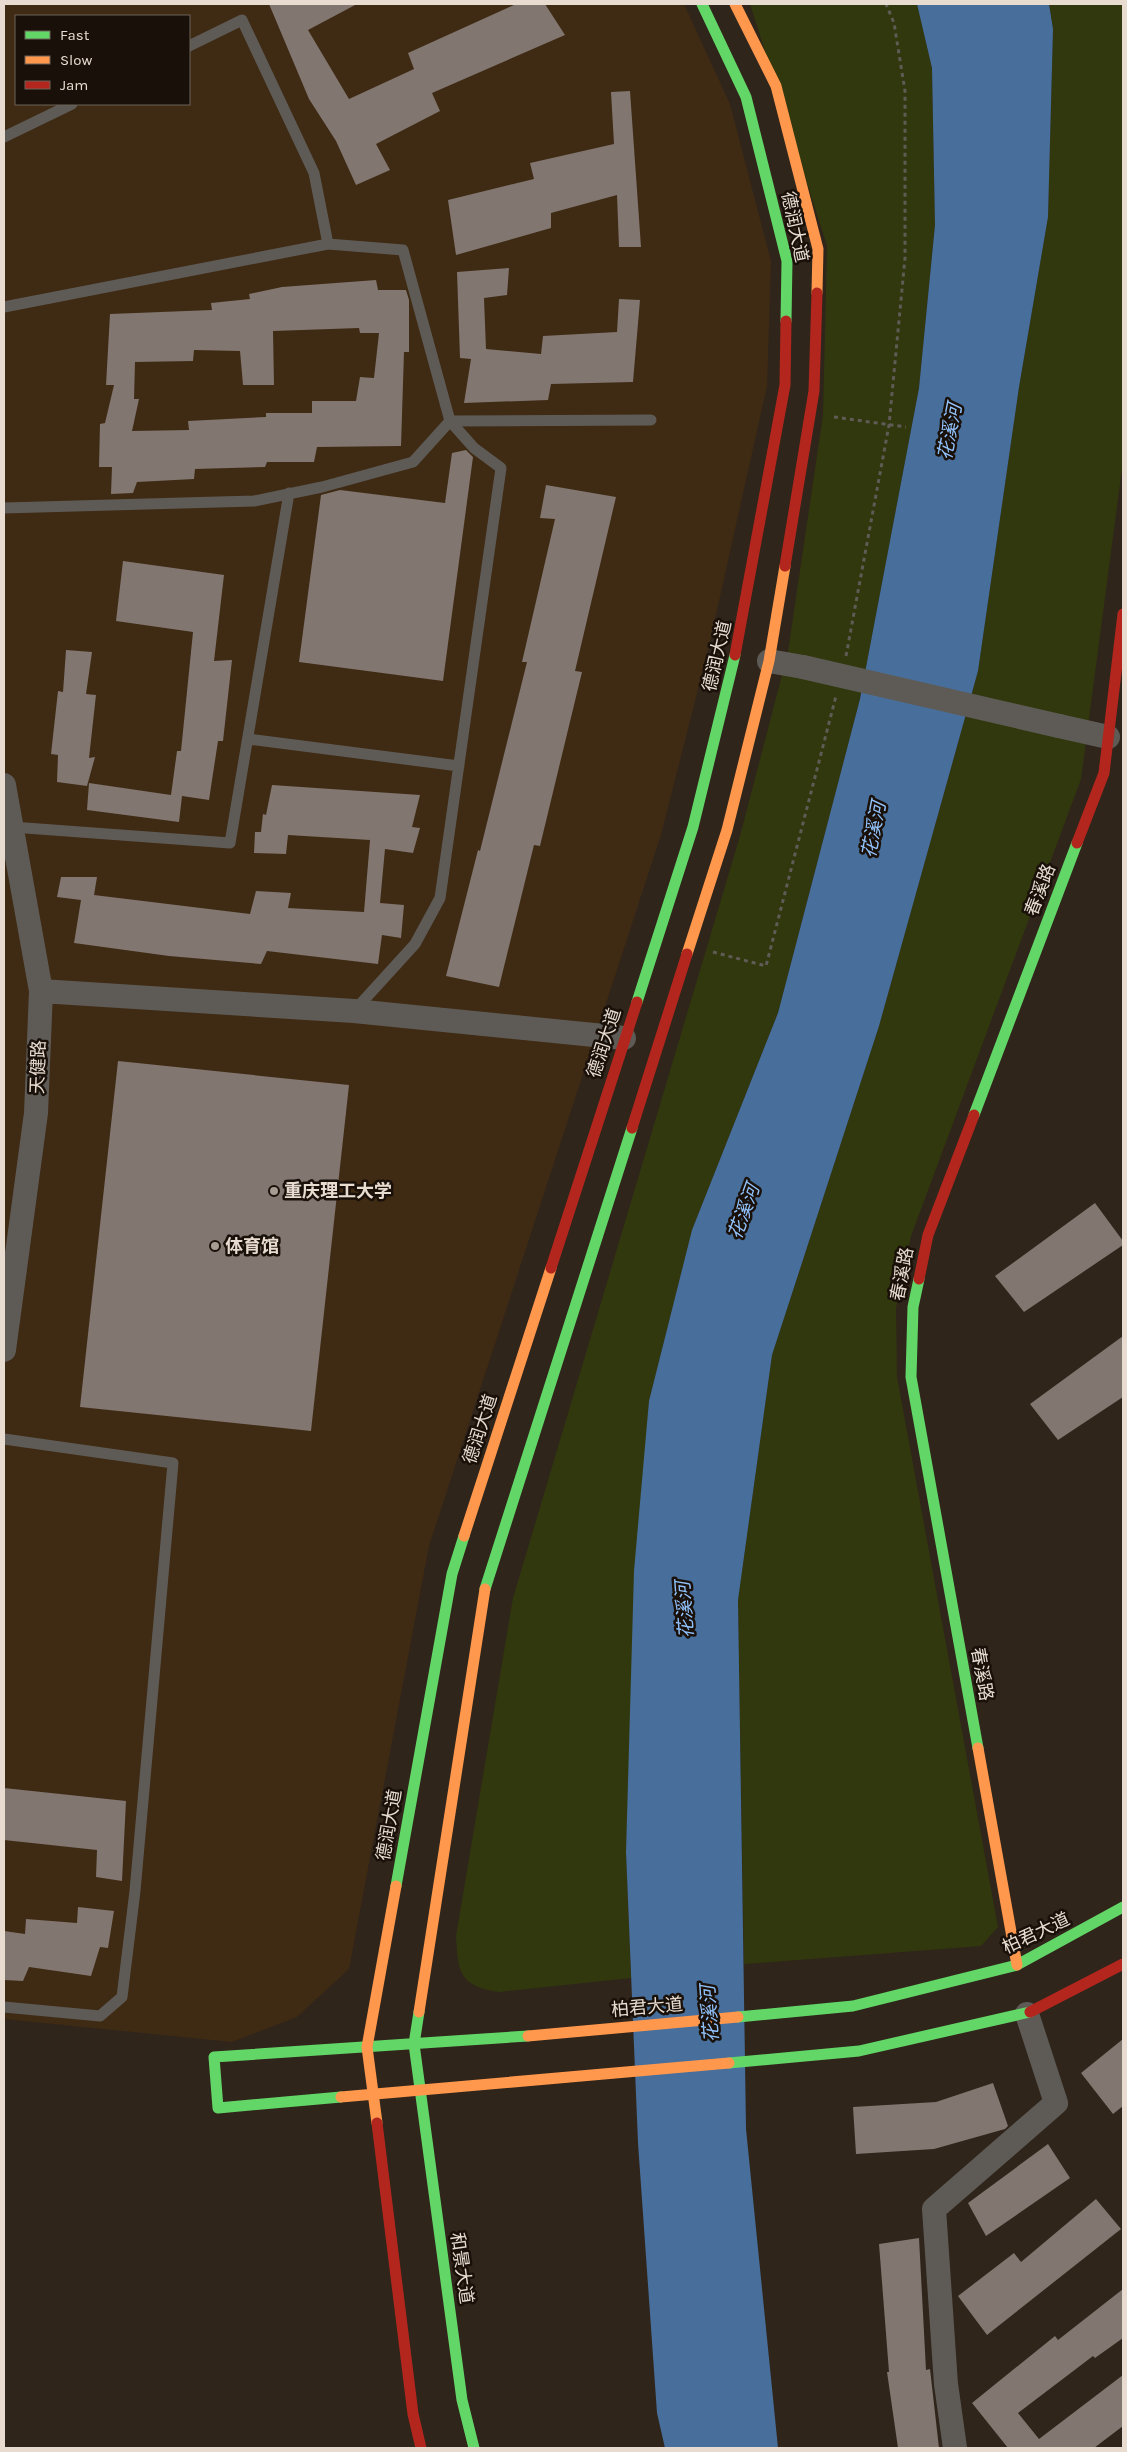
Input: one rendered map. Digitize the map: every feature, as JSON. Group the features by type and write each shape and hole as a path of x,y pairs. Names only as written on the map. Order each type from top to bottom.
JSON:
{"main road":[{"name":"德润大道","path":"373,2095 368,2047 452,1574 692,827 738,644 785,385 788,261 746,97 702,4"},
{"name":"德润大道","path":"420,2091 414,2044 486,1584 727,830 770,661 814,391 818,249 776,86 735,4"},
{"name":"春溪路","path":"1017,1965 911,1376 913,1307 928,1235 1109,772 1108,737 1123,614"},
{"name":"柏君大道","path":"373,2095 218,2108 214,2057 529,2036 853,2006 1017,1965 1123,1907"},
{"path":"421,2448 412,2414 373,2095 859,2052 1027,2014 1123,1964"},
{"name":"和景大道","path":"420,2091 462,2400 474,2448"}],"street":[{"path":"770,661 1108,737"},
{"name":"天健路","path":"4,785 41,991 36,1113 4,1350"},
{"path":"41,991 354,1011 624,1038"},
{"path":"955,2448 946,2384 934,2209 1056,2103 1027,2014"}],"lane":[{"path":"190,46 242,20 314,173 328,244"},
{"path":"4,137 70,105"},
{"path":"4,307 328,244 403,250 450,421 474,448 501,468 440,898 415,944 354,1011"},
{"path":"4,508 254,501 322,487 413,462 450,421 651,420"},
{"path":"12,827 230,843 290,493"},
{"path":"248,739 459,766"},
{"path":"4,1439 173,1463 135,1891 122,1997 100,2016 4,2007"}],"path":[{"path":"845,664 889,425 905,258 905,91 894,23 886,4"},
{"path":"833,417 906,427"},
{"path":"706,950 766,966 837,692"}],"shaded area":[{"name":"重庆理工大学","path":"4,4 684,4 730,104 771,261 767,386 709,646 661,835 429,1546 349,1969 297,2017 232,2042 4,2019"}],"green space":[{"path":"750,4 917,4 932,68 935,225 919,388 860,699 778,1013 692,1230 649,1401 626,1852 631,1978 499,1992 476,1986 463,1975 458,1959 456,1936 513,1598 740,836 788,652 823,415 827,246"},
{"path":"1049,4 1123,4 1123,461 1081,779 911,1236 896,1308 897,1377 998,1927 981,1946 744,1964 738,1600 772,1355 879,1026 978,671 1019,387 1048,217 1053,29"}],"water":[{"name":"花溪河","path":"917,4 1049,4 1053,29 1048,217 1019,387 978,671 879,1026 772,1355 738,1600 746,2129 778,2448 665,2448 657,2413 638,2143 626,1852 634,1571 649,1401 692,1230 778,1013 860,699 919,388 935,225 932,68"}],"building":[{"path":"269,4 357,4 308,30 349,99 414,69 408,53 516,4 545,4 565,35 432,93 440,111 376,144 390,170 356,185 336,141 309,99"},
{"path":"630,91 641,247 619,247 617,195 551,213 551,228 456,255 448,200 534,179 530,163 614,144 611,92"},
{"path":"509,268 507,295 484,298 486,349 541,354 543,336 617,332 619,299 640,300 633,382 551,384 548,400 464,403 471,359 460,358 457,272"},
{"path":"376,280 378,290 406,290 409,300 409,352 404,352 401,446 317,447 314,462 267,462 265,467 195,469 194,479 137,482 133,493 111,494 112,467 99,467 100,424 105,423 114,385 106,385 110,314 212,310 211,303 250,299 249,294 282,287","holes":["359,328 360,333 379,333 374,378 360,377 356,401 312,401 312,413 266,413 266,417 188,421 189,430 132,431 139,399 134,399 135,362 193,361 194,350 240,351 243,385 274,385 273,331"]},
{"path":"466,450 473,457 443,681 299,662 321,495 340,490 445,503 452,453"},
{"path":"546,485 616,497 575,671 582,672 540,846 534,845 499,987 446,976 478,850 480,851 527,662 522,662 555,519 540,518"},
{"path":"123,561 224,575 214,661 232,660 223,741 218,741 209,800 182,796 179,822 87,810 89,783 171,795 177,751 181,751 193,632 116,621"},
{"path":"66,650 92,652 86,694 96,695 89,758 95,757 87,786 57,782 58,755 51,754 58,691 63,692"},
{"path":"272,785 420,795 412,827 420,828 413,853 385,849 380,903 404,905 401,938 382,935 378,964 267,951 261,964 169,956 74,943 81,900 57,897 61,877 97,877 94,895 250,914 256,891 291,893 288,908 364,912 370,840 288,835 286,854 254,853 255,832 261,832 263,814 266,815"},
{"name":"体育馆","path":"118,1061 349,1085 311,1431 80,1407"},
{"path":"1095,1203 1123,1241 1123,1245 1024,1312 995,1276"},
{"path":"1123,1336 1123,1397 1058,1440 1030,1404"},
{"path":"4,1788 126,1801 122,1881 96,1877 97,1850 4,1840"},
{"path":"78,1907 114,1911 108,1948 100,1947 91,1976 29,1967 23,1981 4,1980 4,1931 25,1934 26,1919 77,1923"},
{"path":"1123,2039 1123,2106 1113,2114 1081,2073"},
{"path":"993,2083 1008,2126 1005,2129 934,2149 856,2154 853,2107 936,2102"},
{"path":"1048,2144 1070,2178 986,2236 968,2203"},
{"path":"1096,2199 1121,2229 987,2335 958,2296 1014,2253 1021,2262"},
{"path":"919,2238 926,2370 930,2369 939,2448 898,2448 887,2372 889,2372 879,2244"},
{"path":"1123,2289 1123,2338 1095,2358 1093,2356 1018,2413 1039,2439 1123,2375 1123,2426 1094,2448 1008,2448 972,2403 1055,2336 1058,2340"}],"traffic: fast":[{"path":"702,4 746,97 787,261 786,321"},
{"path":"637,1002 693,827 735,655"},
{"path":"974,1115 1077,843"},
{"path":"485,1589 632,1128"},
{"path":"919,1279 913,1307 911,1377 978,1748"},
{"path":"396,1886 452,1574 464,1536"},
{"path":"738,2017 853,2006 1017,1965 1123,1907"},
{"path":"419,2012 414,2044 462,2400 474,2448"},
{"path":"729,2063 859,2051 1030,2012"},
{"path":"341,2097 218,2108 214,2057 528,2036"}],"traffic: slow":[{"path":"735,4 776,86 818,249 817,293"},
{"path":"687,954 727,830 769,661 785,566"},
{"path":"464,1536 551,1268"},
{"path":"419,2012 485,1589"},
{"path":"978,1748 1017,1965"},
{"path":"377,2123 367,2047 396,1886"},
{"path":"528,2036 738,2017"},
{"path":"341,2097 729,2063"}],"traffic: jam":[{"path":"785,566 814,391 817,293"},
{"path":"735,655 785,385 786,321"},
{"path":"1077,843 1104,773 1123,614"},
{"path":"632,1128 687,954"},
{"path":"551,1268 637,1002"},
{"path":"919,1279 928,1235 974,1115"},
{"path":"1030,2012 1123,1964"},
{"path":"377,2123 413,2414 421,2448"}],"place":[{"name":"重庆理工大学","path":"274,1191"},
{"name":"体育馆","path":"215,1246"}]}
